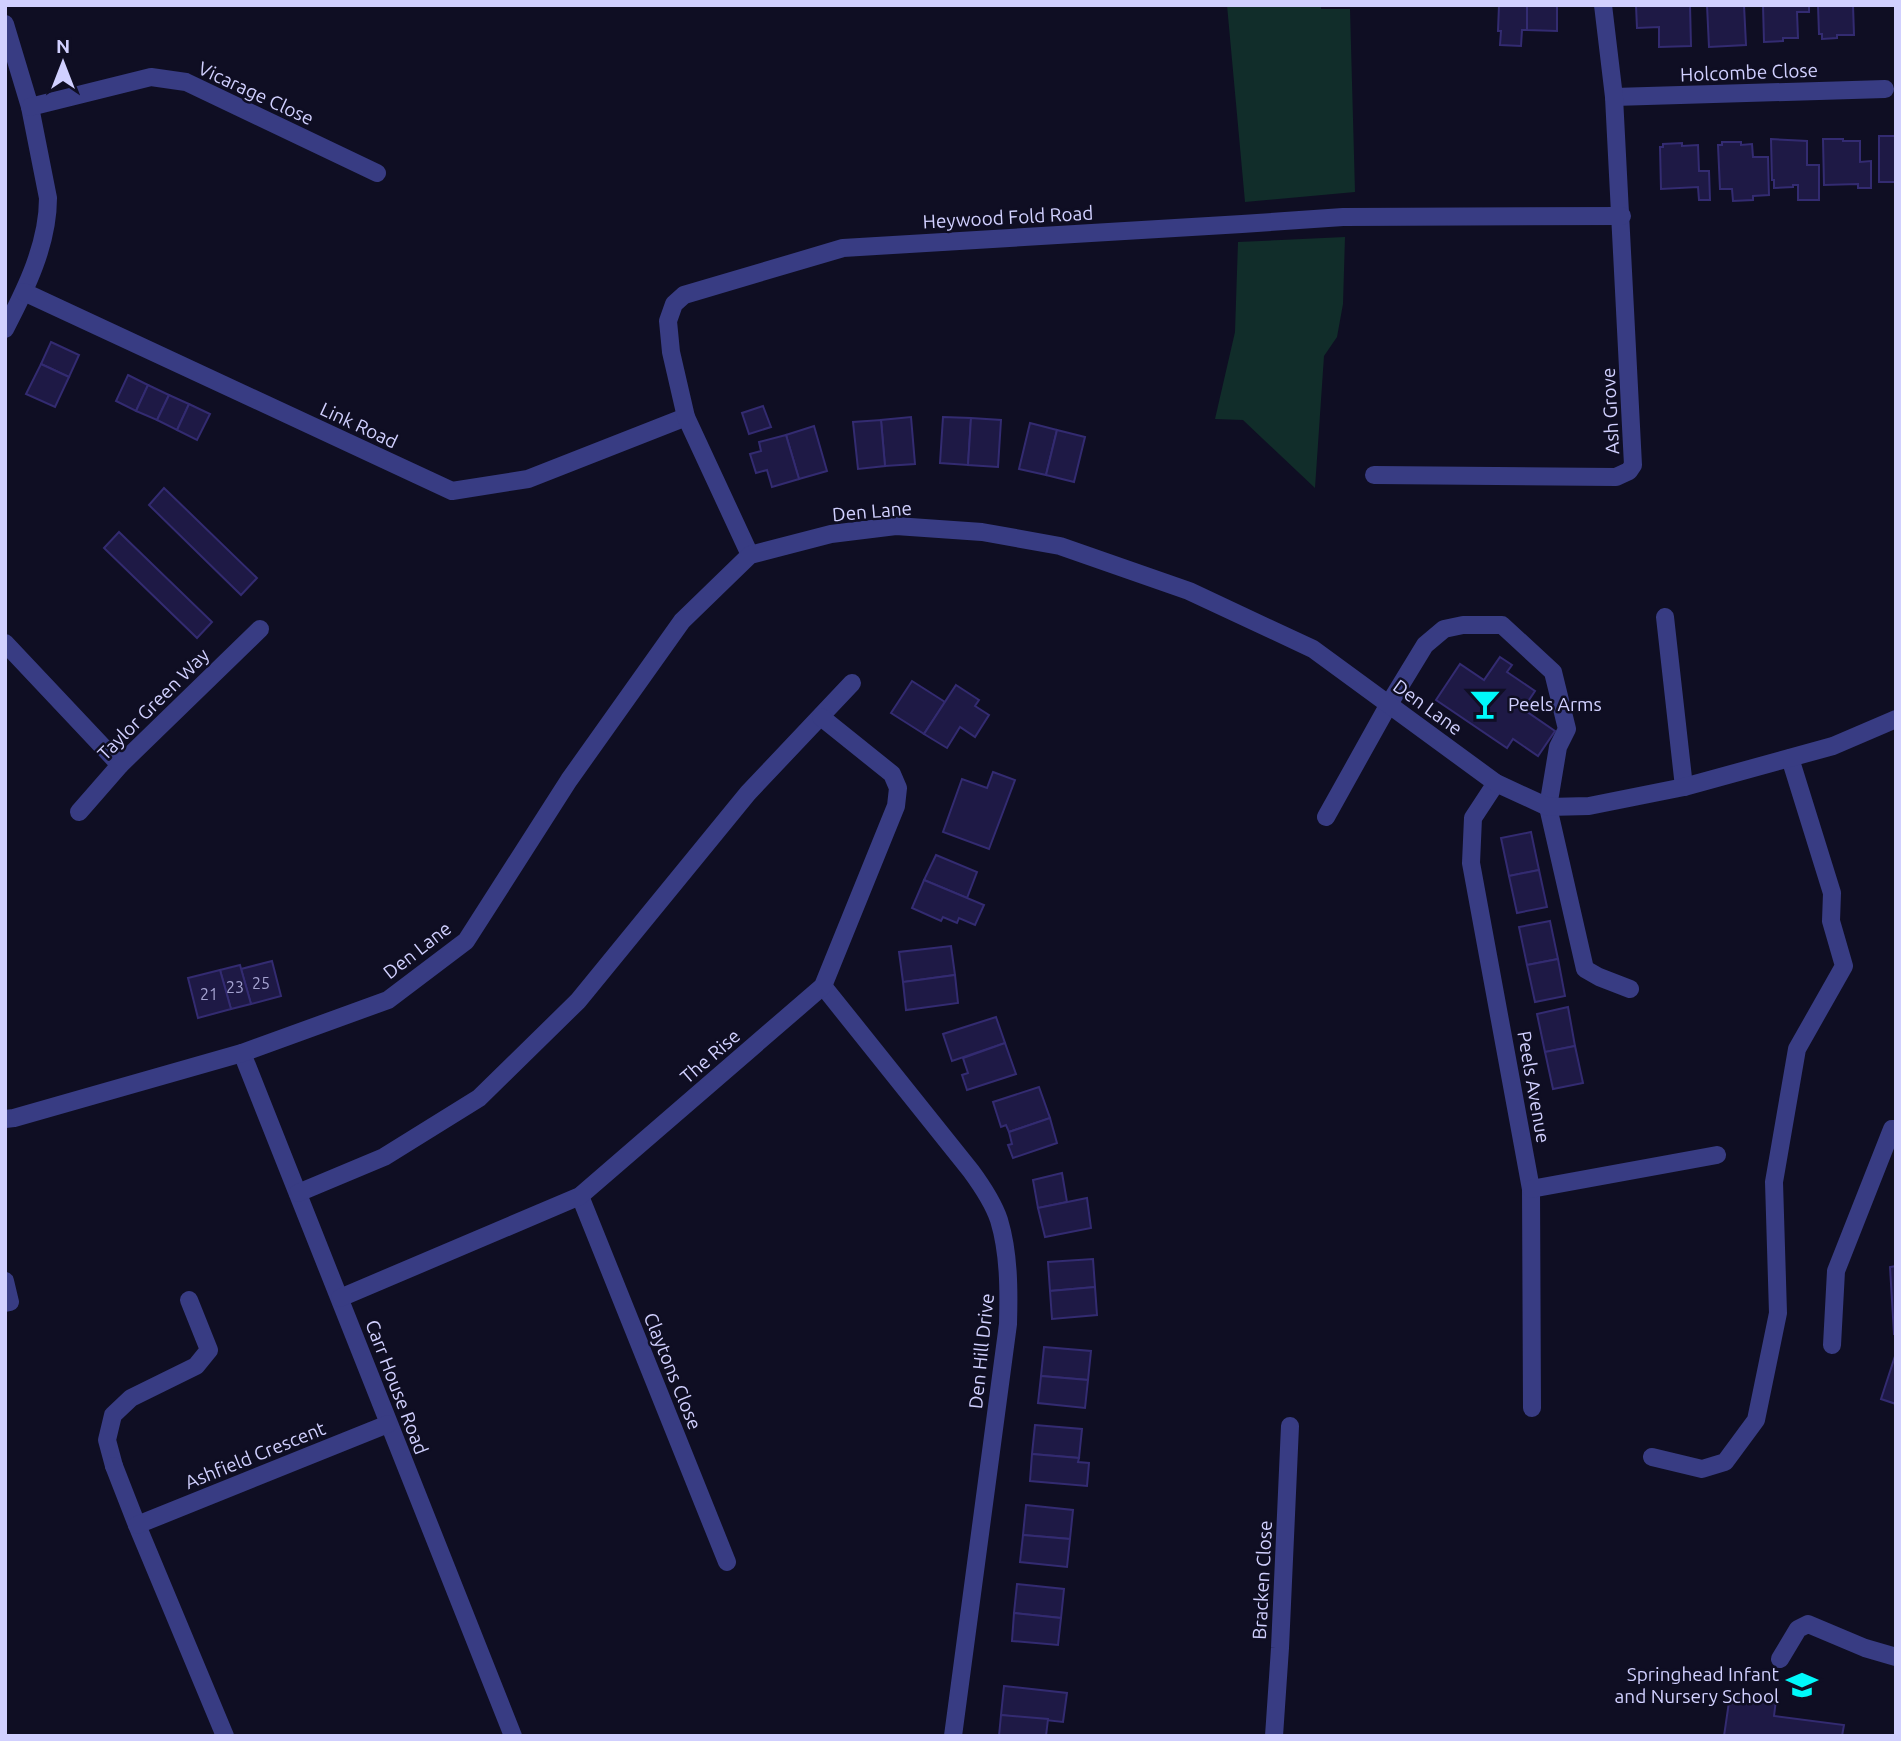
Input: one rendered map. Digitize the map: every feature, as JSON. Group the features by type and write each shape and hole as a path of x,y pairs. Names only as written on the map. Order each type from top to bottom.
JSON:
{"street":[{"path":"1603,5 1614,97 1622,216"},
{"path":"5,24 30,107 48,198 39,251 24,292 5,329"},
{"name":"Vicarage Close","path":"30,107 151,77 167,78 186,82 376,173"},
{"name":"Holcombe Close","path":"1614,97 1885,89"},
{"name":"Heywood Fold Road","path":"750,555 686,416 671,352 668,321 674,304 684,295 844,248 1343,217 1622,216"},
{"name":"Ash Grove","path":"1374,475 1616,477 1629,471 1633,465 1622,216"},
{"name":"Link Road","path":"24,292 452,491 528,479 686,416"},
{"name":"Den Lane","path":"5,1119 242,1053 388,1000 466,941 569,780 681,621 750,555 831,534 897,526 982,532 1060,546 1189,591 1313,649 1496,783 1548,807 1589,806 1684,787 1833,746 1896,719"},
{"path":"1665,617 1684,787"},
{"path":"1326,817 1425,645 1444,629 1463,625 1502,625 1553,672 1567,729 1558,747 1548,807 1585,970 1630,989"},
{"name":"Taylor Green Way","path":"79,812 120,765 260,629"},
{"path":"5,643 120,765"},
{"path":"298,1193 384,1157 479,1098 578,1001 748,793 852,683"},
{"name":"The Rise","path":"340,1298 580,1196 823,986 896,806 898,788 891,774 821,717"},
{"path":"1653,1457 1702,1469 1726,1462 1756,1420 1778,1313 1774,1182 1797,1049 1844,966 1831,921 1832,893 1790,758"},
{"name":"Peels Avenue","path":"1496,783 1473,818 1471,863 1531,1189 1532,1408"},
{"name":"Den Hill Drive","path":"823,986 971,1171 999,1218 1005,1249 1009,1287 1008,1324 953,1736"},
{"name":"Carr House Road","path":"242,1053 513,1736"},
{"path":"1832,1345 1836,1271 1892,1129 1896,1129"},
{"path":"1531,1189 1717,1155"},
{"name":"Claytons Close","path":"580,1196 727,1562"},
{"path":"5,1281 9,1302 5,1303"},
{"path":"189,1300 208,1350 196,1366 131,1398 113,1415 107,1440 137,1525 225,1736"},
{"name":"Ashfield Crescent","path":"137,1525 388,1424"},
{"name":"Bracken Close","path":"1274,1736 1290,1426"},
{"path":"1780,1659 1798,1629 1808,1624 1865,1648 1896,1657"}],"green space":[{"path":"1227,5 1321,5 1321,9 1350,9 1355,192 1245,202"},
{"path":"1345,237 1343,304 1337,337 1324,356 1315,488 1243,420 1215,419 1235,332 1238,242"}],"building":[{"path":"1499,5 1527,5 1527,30 1522,30 1521,46 1500,45"},
{"path":"1527,5 1557,5 1557,31 1527,30"},
{"path":"1636,5 1690,5 1691,46 1659,47 1659,27 1637,28"},
{"path":"1707,5 1744,5 1746,45 1709,47"},
{"path":"1763,5 1809,5 1809,12 1797,12 1798,38 1764,42"},
{"path":"1818,5 1853,5 1854,35 1837,35 1837,38 1822,39 1822,34 1819,34"},
{"path":"1879,136 1896,136 1896,182 1879,182"},
{"path":"1771,139 1807,141 1807,165 1819,165 1819,200 1798,200 1798,185 1774,188"},
{"path":"1823,139 1860,141 1860,162 1871,161 1871,188 1858,188 1858,184 1824,185"},
{"path":"1722,142 1752,144 1753,157 1768,157 1769,195 1753,196 1753,200 1733,201 1732,189 1720,189 1718,145 1722,145"},
{"path":"1682,143 1682,146 1698,145 1699,171 1709,171 1710,200 1699,200 1698,187 1661,189 1660,147 1663,147 1663,144"},
{"path":"51,342 79,355 69,377 41,364"},
{"path":"41,364 69,377 55,407 26,394"},
{"path":"128,375 148,385 136,411 116,401"},
{"path":"148,385 169,395 157,420 136,411"},
{"path":"169,395 189,404 177,430 157,420"},
{"path":"189,404 210,414 197,440 177,430"},
{"path":"763,406 771,427 749,434 742,413"},
{"path":"911,417 915,464 885,466 881,420"},
{"path":"943,417 971,418 968,465 940,463"},
{"path":"971,418 1001,420 998,467 968,465"},
{"path":"881,420 885,466 858,469 853,422"},
{"path":"1030,423 1057,430 1046,475 1019,469"},
{"path":"814,426 827,471 799,479 786,435"},
{"path":"1057,430 1085,437 1074,482 1046,475"},
{"path":"786,435 799,479 772,487 767,470 756,473 750,454 761,451 759,442"},
{"path":"164,488 257,578 241,595 149,505"},
{"path":"119,532 212,622 197,638 104,548"},
{"name":"Peels Arms","path":"1500,657 1512,665 1507,672 1535,691 1523,709 1555,731 1538,756 1513,739 1507,748 1436,700 1460,664 1484,680"},
{"path":"912,681 945,702 924,734 891,713"},
{"path":"956,685 979,700 975,706 989,715 975,737 960,727 947,748 924,734"},
{"path":"993,772 1015,780 989,849 943,832 962,779 987,788"},
{"path":"1531,832 1539,870 1509,876 1501,838"},
{"path":"936,855 977,872 967,898 924,880"},
{"path":"1539,870 1547,907 1517,913 1509,876"},
{"path":"924,880 984,905 975,925 959,918 957,923 943,917 941,921 912,908"},
{"path":"1550,921 1558,959 1527,965 1519,927"},
{"path":"951,946 955,975 903,982 899,952"},
{"path":"1558,959 1565,996 1535,1002 1527,965"},
{"path":"272,961 281,996 251,1004 241,969"},
{"path":"240,965 251,1004 231,1009 220,970"},
{"path":"220,970 231,1009 198,1018 188,978"},
{"path":"955,975 958,1003 906,1010 903,982"},
{"path":"1568,1007 1575,1046 1545,1052 1537,1014"},
{"path":"996,1017 1005,1043 952,1061 943,1034"},
{"path":"1005,1043 1016,1074 967,1090 962,1075 968,1073 963,1058"},
{"path":"1575,1046 1583,1083 1553,1089 1545,1052"},
{"path":"1039,1087 1050,1118 1009,1132 1006,1125 1001,1127 993,1102"},
{"path":"1050,1118 1057,1143 1013,1158 1008,1145 1012,1144 1009,1132"},
{"path":"1062,1173 1067,1202 1038,1208 1033,1180"},
{"path":"1087,1198 1091,1228 1045,1237 1038,1208"},
{"path":"1093,1259 1095,1287 1050,1291 1048,1262"},
{"path":"1896,1266 1896,1334 1894,1334 1890,1267"},
{"path":"1095,1287 1097,1315 1052,1319 1050,1291"},
{"path":"1044,1347 1091,1351 1088,1380 1041,1376"},
{"path":"1896,1353 1896,1404 1881,1399"},
{"path":"1041,1376 1088,1380 1085,1408 1038,1403"},
{"path":"1035,1425 1082,1429 1079,1458 1032,1454"},
{"path":"1032,1454 1079,1458 1078,1462 1089,1463 1087,1486 1030,1481"},
{"path":"1026,1505 1073,1510 1070,1539 1023,1535"},
{"path":"1023,1535 1070,1539 1067,1567 1020,1562"},
{"path":"1017,1584 1064,1589 1061,1618 1014,1613"},
{"path":"1014,1613 1061,1618 1058,1645 1012,1641"},
{"path":"1004,1686 1067,1693 1063,1722 1001,1715"},
{"path":"1730,1695 1776,1700 1774,1716 1844,1725 1842,1736 1724,1736"},
{"path":"1001,1715 1048,1719 1046,1736 999,1736"}],"place":[{"name":"Peels Arms","path":"1485,704"},
{"name":"Springhead Infant and Nursery School","path":"1802,1685"}]}
